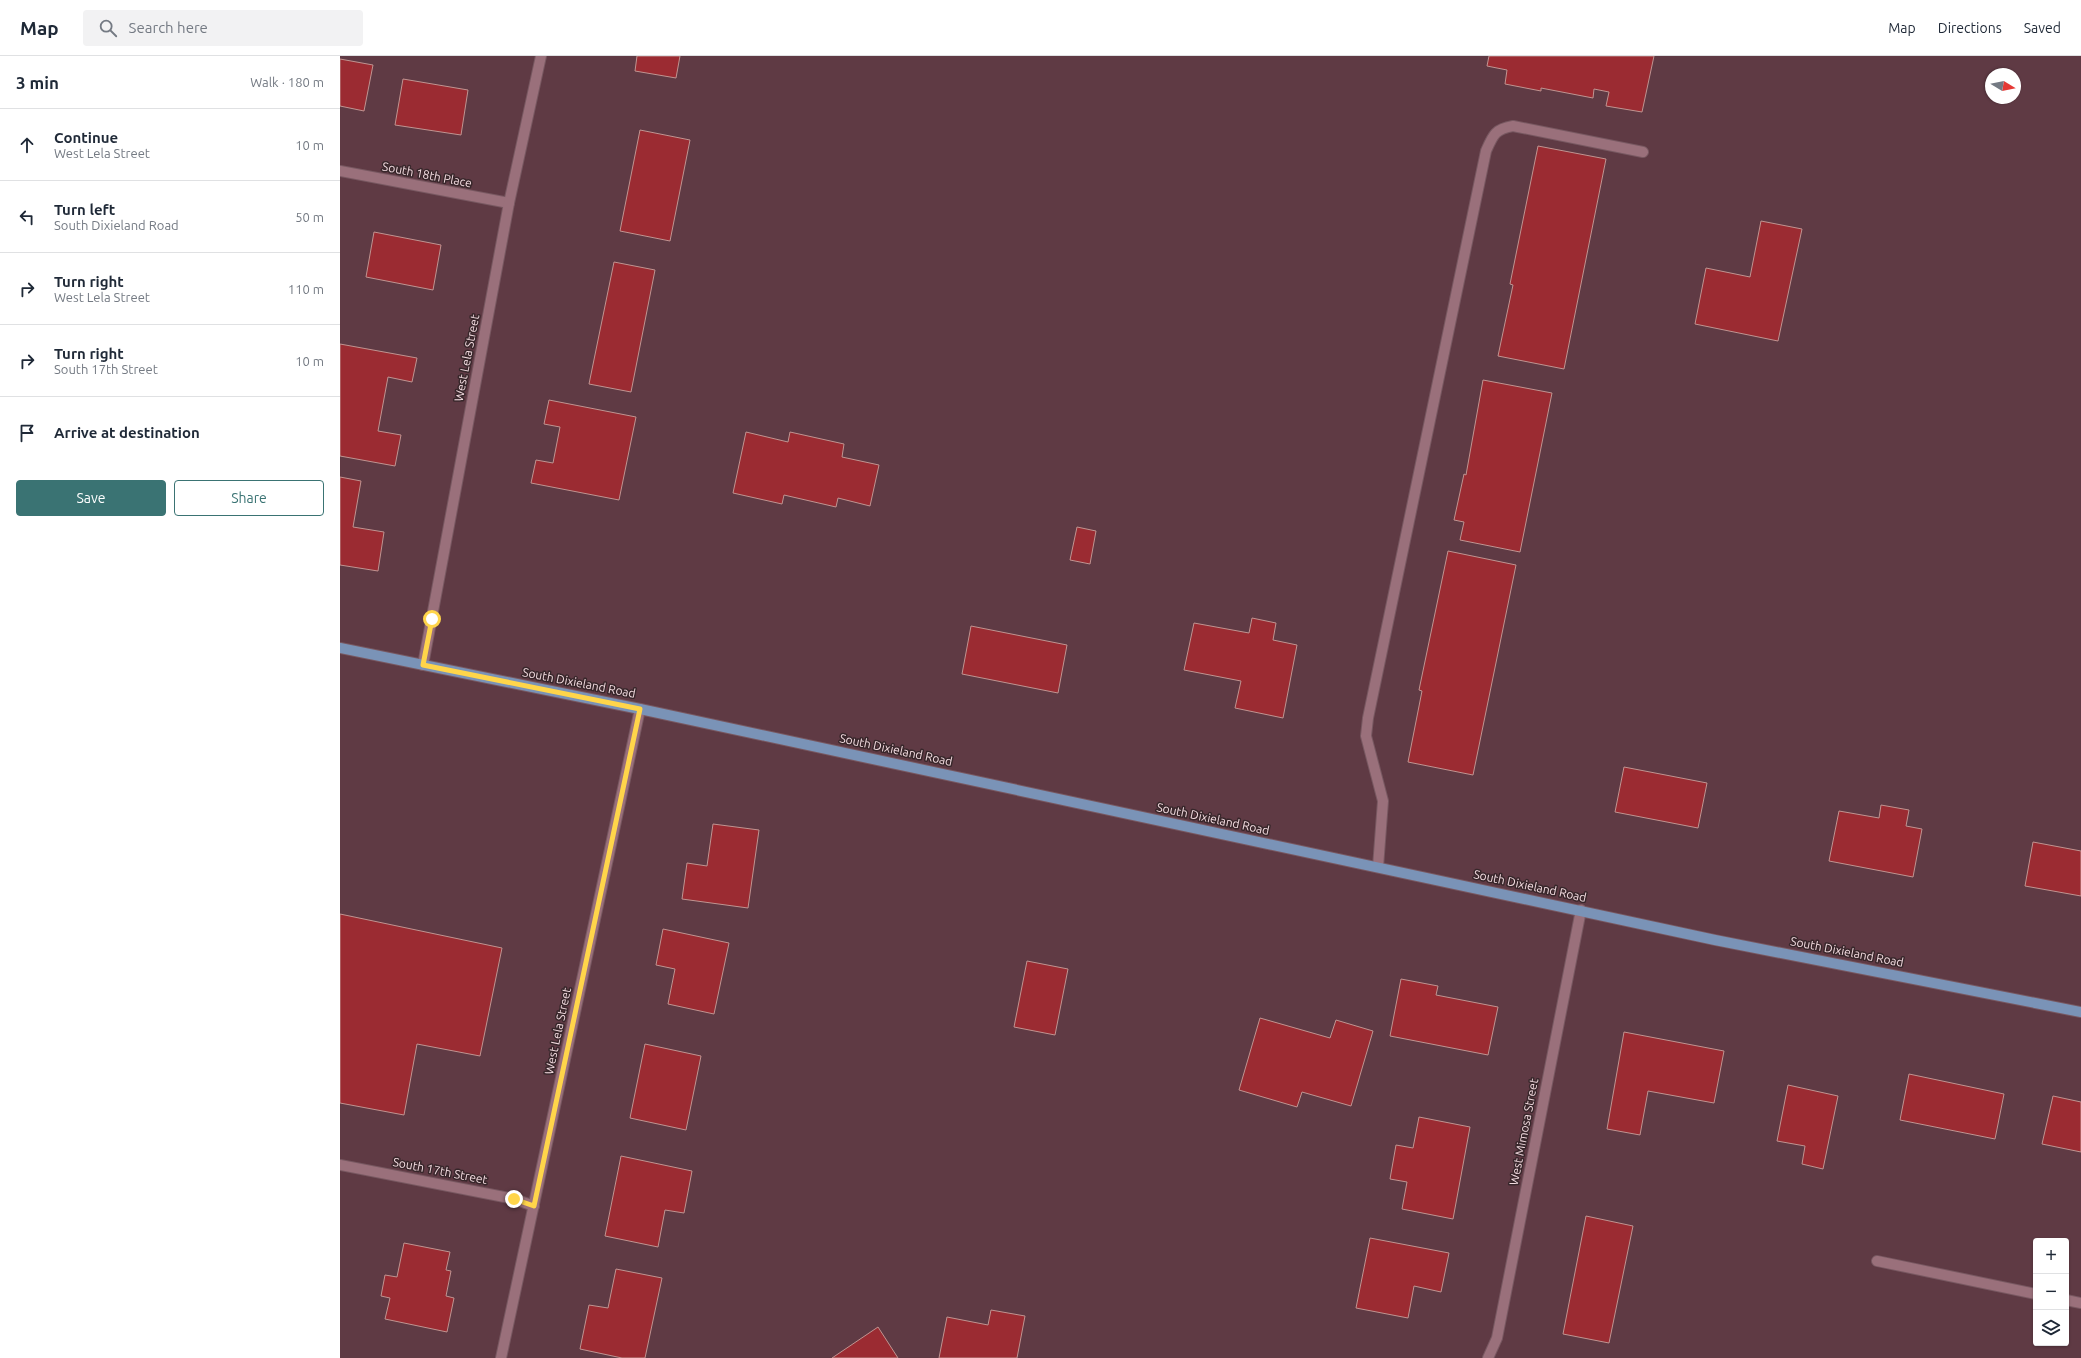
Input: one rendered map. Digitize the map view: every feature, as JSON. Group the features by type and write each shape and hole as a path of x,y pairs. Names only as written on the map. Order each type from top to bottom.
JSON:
{"main road":[{"name":"South Dixieland Road","path":"340,648 640,709 1715,940 2081,1012"}],"street":[{"name":"West Lela Street","path":"423,665 509,203 541,56"},
{"path":"1378,867 1382,801 1366,736 1368,718 1486,151 1492,137 1501,128 1513,126 1643,152"},
{"name":"South 18th Place","path":"340,171 509,203"},
{"name":"West Lela Street","path":"501,1358 640,709"},
{"name":"West Mimosa Street","path":"1488,1358 1497,1338 1581,910"},
{"name":"South 17th Street","path":"340,1165 514,1199 534,1206"},
{"path":"1877,1261 2033,1293"},
{"path":"2069,1301 2081,1303"}],"building":[{"path":"637,56 680,56 676,78 635,71"},
{"path":"1489,56 1654,56 1642,112 1606,106 1609,92 1594,89 1593,98 1541,88 1541,91 1505,84 1507,70 1487,66"},
{"path":"340,59 373,65 364,111 340,106"},
{"path":"403,79 468,90 461,135 395,125"},
{"path":"640,130 690,140 670,241 620,231"},
{"path":"1538,146 1606,159 1564,369 1498,356 1513,285 1510,284"},
{"path":"1761,221 1802,229 1778,341 1695,324 1706,268 1750,277"},
{"path":"374,232 441,245 433,290 366,277"},
{"path":"614,262 655,270 631,392 589,384"},
{"path":"340,344 417,358 412,382 388,377 378,431 401,435 395,466 340,456"},
{"path":"1483,380 1552,393 1520,552 1460,540 1464,522 1454,520 1464,474 1466,475"},
{"path":"549,400 636,417 619,500 531,483 536,460 553,463 560,427 544,424"},
{"path":"746,432 788,442 790,432 844,444 842,457 879,465 870,506 838,498 836,507 784,495 782,504 733,493"},
{"path":"340,477 361,481 353,527 384,532 378,571 340,565"},
{"path":"1077,527 1096,531 1090,564 1070,560"},
{"path":"1448,551 1516,565 1473,775 1408,762 1422,691 1419,690"},
{"path":"1252,618 1276,623 1273,640 1297,645 1283,718 1235,708 1241,681 1184,670 1194,623 1249,633"},
{"path":"971,626 1067,645 1058,693 962,674"},
{"path":"1624,767 1707,783 1698,828 1615,812"},
{"path":"1881,805 1909,810 1906,826 1922,829 1913,877 1829,861 1839,811 1879,818"},
{"path":"713,824 759,830 748,908 682,899 687,863 707,866"},
{"path":"2033,842 2081,851 2081,896 2025,886"},
{"path":"340,914 502,948 480,1056 417,1044 404,1115 340,1103"},
{"path":"663,929 729,943 714,1014 668,1004 675,969 656,965"},
{"path":"1027,961 1068,969 1055,1035 1014,1027"},
{"path":"1401,979 1438,986 1436,995 1498,1007 1488,1055 1390,1036"},
{"path":"1260,1018 1330,1038 1336,1020 1373,1031 1351,1106 1302,1092 1297,1107 1239,1090"},
{"path":"1624,1032 1724,1051 1714,1103 1648,1091 1640,1135 1607,1129"},
{"path":"645,1044 701,1056 686,1130 630,1118"},
{"path":"1909,1074 2004,1094 1995,1139 1900,1120"},
{"path":"1788,1085 1838,1096 1823,1169 1802,1164 1805,1146 1777,1141"},
{"path":"2053,1096 2081,1102 2081,1152 2042,1144"},
{"path":"1419,1117 1470,1127 1453,1219 1402,1209 1407,1182 1390,1179 1396,1145 1413,1148"},
{"path":"621,1156 692,1171 684,1213 665,1210 658,1247 605,1236"},
{"path":"1586,1216 1633,1226 1609,1343 1563,1334"},
{"path":"1370,1238 1449,1253 1441,1292 1414,1286 1408,1318 1356,1308"},
{"path":"404,1243 450,1252 446,1270 451,1271 446,1296 454,1298 447,1332 385,1319 390,1298 381,1296 385,1275 397,1277"},
{"path":"616,1269 662,1278 645,1358 622,1358 580,1349 589,1305 608,1308"},
{"path":"991,1310 1025,1316 1017,1358 939,1358 947,1317 988,1325"},
{"path":"878,1327 898,1358 832,1358"}],"route":[{"path":"432,619 423,665 640,709 534,1206 514,1199"}]}
